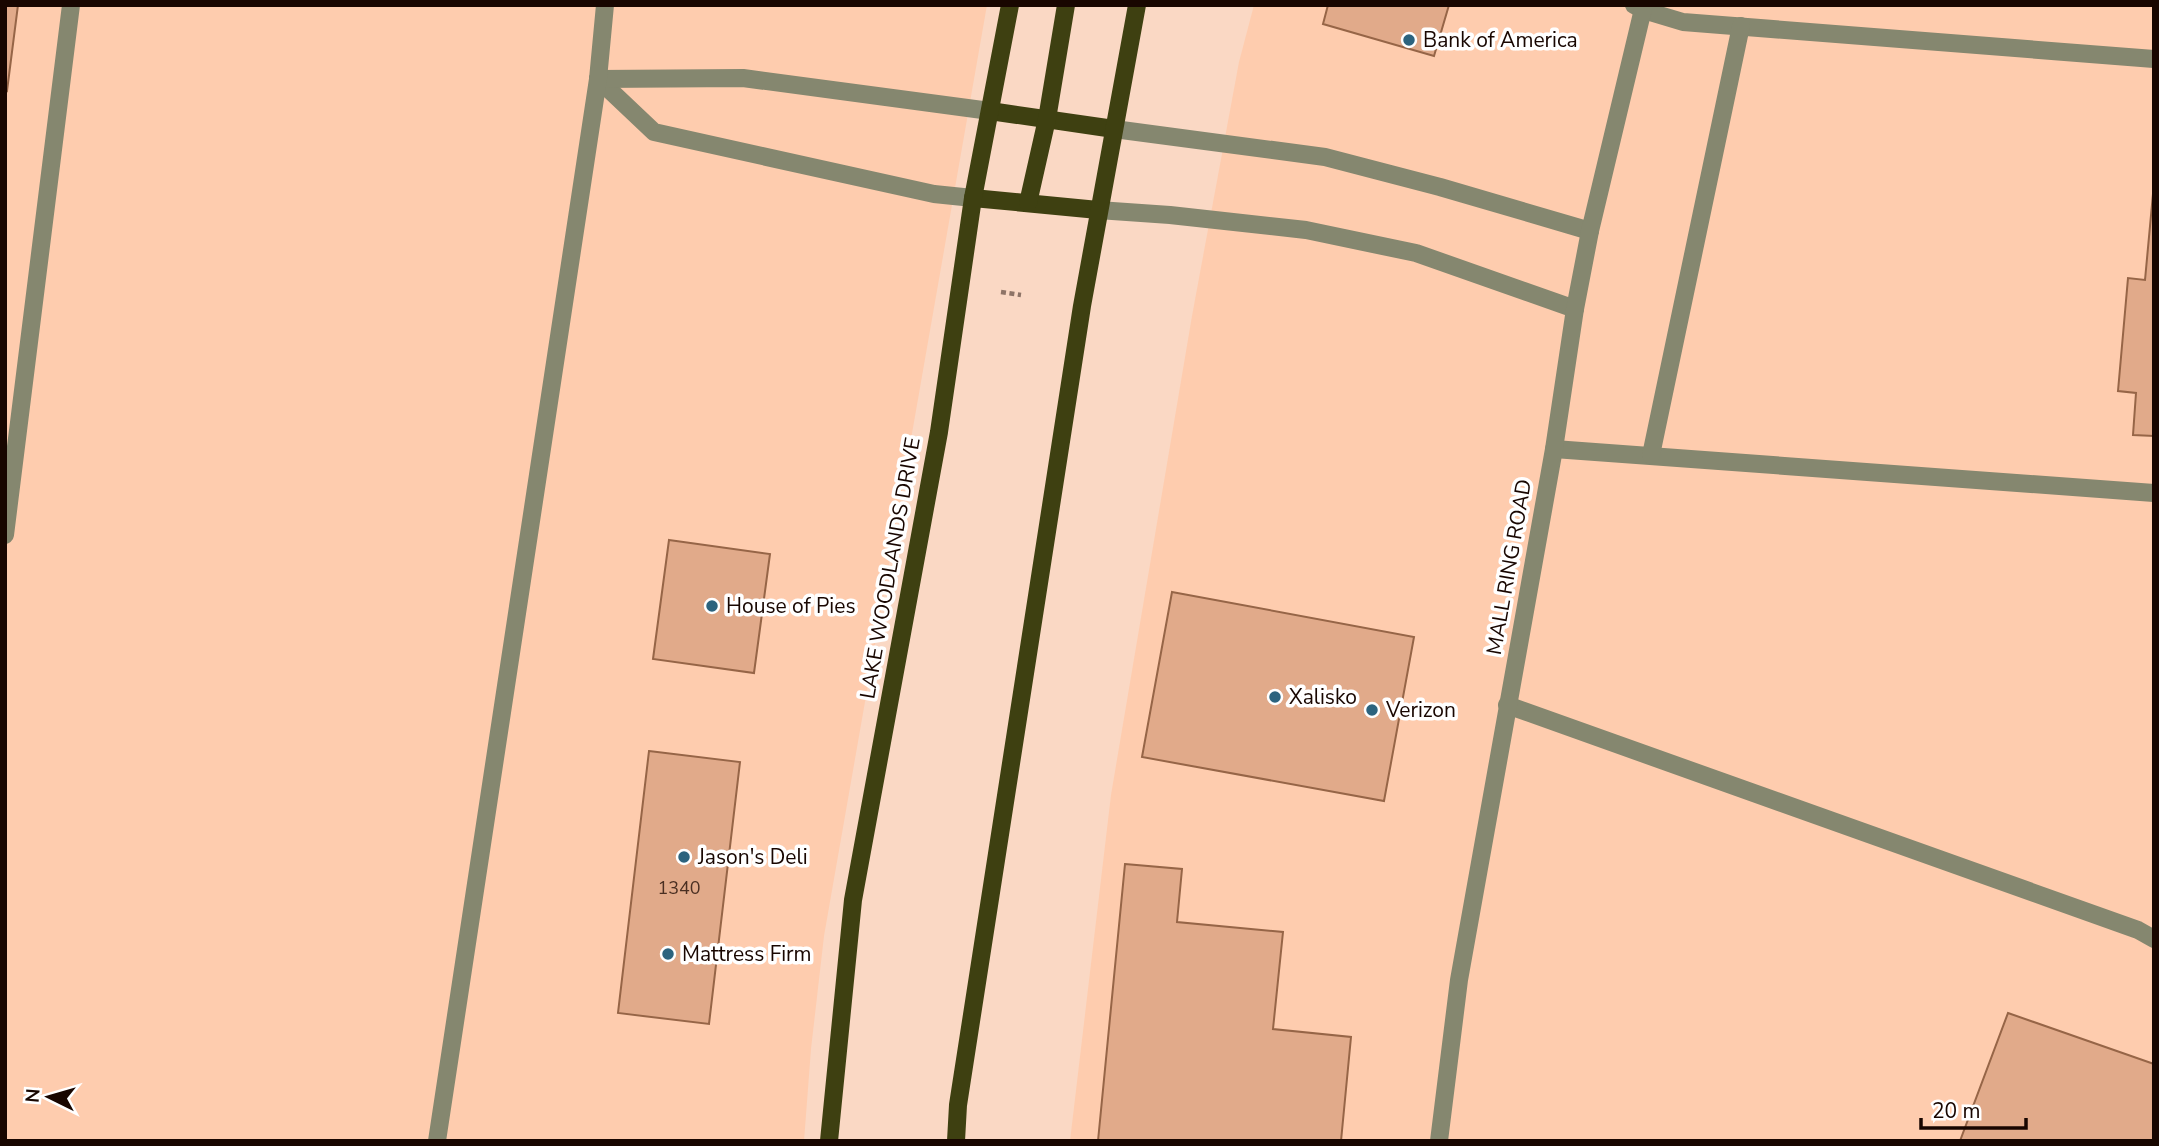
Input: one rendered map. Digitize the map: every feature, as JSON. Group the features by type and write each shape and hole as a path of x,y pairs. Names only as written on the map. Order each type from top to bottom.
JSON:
{"main road":[{"name":"LAKE WOODLANDS DRIVE","path":"829,1141 853,900 939,432 974,198 1010,5"},
{"path":"1028,203 1066,5"},
{"path":"956,1141 958,1105 1098,210 1137,5"},
{"path":"990,111 1114,129"},
{"path":"974,198 1098,210"}],"street":[{"path":"5,535 71,5"},
{"path":"437,1141 598,79 605,5"},
{"path":"1640,7 1683,22 2154,59"},
{"name":"MALL RING ROAD","path":"1439,1141 1459,979 1554,449 1575,309 1640,7"},
{"path":"1651,455 1741,26"},
{"path":"598,79 743,78 990,111"},
{"path":"598,79 653,132 930,194 974,198"},
{"path":"1114,129 1325,157 1590,231"},
{"path":"1098,210 1306,230 1416,253 1575,309"},
{"path":"1554,449 2154,493"},
{"path":"1507,705 2138,930 2154,939"}],"path":[{"path":"1001,292 1021,295"}],"shaded area":[{"path":"5,5 987,5 824,936 804,1141 5,1141"},
{"path":"1254,5 2154,5 2154,1141 1070,1141 1111,795 1192,316 1239,62"}],"building":[{"path":"5,5 18,5 7,91 5,90"},
{"name":"Bank of America","path":"1328,5 1449,5 1434,56 1323,24"},
{"path":"2154,183 2154,436 2133,435 2136,393 2118,391 2128,278 2145,280"},
{"name":"House of Pies","path":"669,540 770,554 754,673 653,659"},
{"path":"1172,592 1414,637 1384,801 1142,757"},
{"path":"649,751 740,762 709,1024 618,1013"},
{"path":"1125,864 1182,869 1177,922 1283,932 1273,1029 1351,1037 1341,1141 1098,1141"},
{"path":"2008,1013 2154,1064 2154,1141 1960,1141"}],"place":[{"name":"Bank of America","path":"1409,40"},
{"name":"House of Pies","path":"712,606"},
{"name":"Xalisko","path":"1275,697"},
{"name":"Verizon","path":"1372,710"},
{"name":"Jason's Deli","path":"684,857"},
{"name":"Mattress Firm","path":"668,954"}]}
